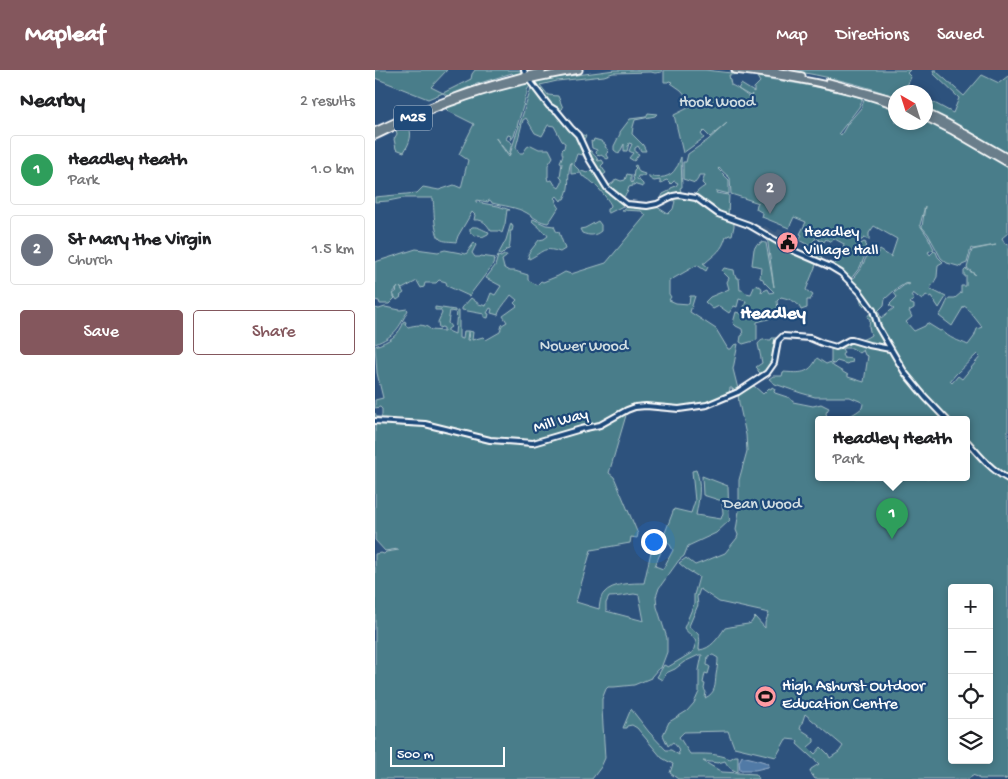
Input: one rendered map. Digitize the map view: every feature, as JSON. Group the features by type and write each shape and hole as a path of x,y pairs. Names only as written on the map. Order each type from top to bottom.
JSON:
{"highway":[{"name":"M25","path":"375,131 418,111 474,90 521,76 554,70"},
{"name":"M25","path":"375,136 421,114 477,93 523,80 579,70"},
{"path":"735,70 828,86 888,103"},
{"path":"767,70 829,82 888,98"},
{"path":"933,116 1008,158"},
{"path":"933,121 1008,163"}],"main road":[{"path":"530,81 549,106 557,111 578,134 589,158 607,188 627,204 647,206 657,204 673,196 696,198 718,214 749,225 794,251 840,272 873,310 878,327 900,366 917,388 943,416"},
{"name":"Mill Way","path":"375,421 425,424 490,440 533,444 581,428 600,425 635,407 679,409 707,406 736,393 769,371 775,358 778,341 783,336 809,338 836,348 852,340 891,349"},
{"path":"970,444 998,473 1008,478"}],"shaded area":[{"path":"765,226 775,232 778,229 791,235 786,245 760,230"},
{"path":"742,756 768,763 769,765 768,767 755,770 740,770 739,762"}],"green space":[{"path":"375,70 447,70 431,87 443,93 428,99 375,78"},
{"path":"475,70 522,70 524,72 514,75 512,73 447,96 443,93 471,79"},
{"path":"615,70 662,70 662,72 655,73 613,73 604,76 557,81 540,85 548,95 558,96 563,108 560,111 566,120 576,131 586,136 584,139 581,138 579,144 582,144 588,158 585,159 583,155 577,154 574,165 579,170 587,173 594,170 592,166 606,189 625,205 609,213 607,212 611,205 606,197 581,173 571,174 571,162 566,194 561,201 557,196 555,198 559,207 548,223 519,209 492,203 489,200 488,202 476,200 476,202 510,210 507,210 502,233 491,231 484,222 474,220 475,215 472,212 456,242 443,241 438,236 435,226 433,198 403,198 375,202 375,197 417,193 423,187 439,190 454,185 461,188 468,160 459,154 474,124 445,108 528,81 530,86 527,90 514,136 511,140 511,136 508,135 506,139 512,143 509,155 495,137 509,157 531,87 534,86 531,81","holes":["526,118 535,133 542,136 548,125 554,126 565,143 560,162 562,163 560,177 562,183 559,188 552,180 548,181 548,165 553,157 549,149 539,149 531,145 523,153 519,153 516,147 523,120"]},
{"path":"664,70 705,70 740,74 729,75 731,85 738,89 741,84 754,92 754,88 760,82 757,77 812,86 863,98 859,107 839,133 841,135 848,123 861,108 865,98 888,106 888,130 933,130 933,125 1008,167 1008,233 1002,238 1005,244 1008,243 1008,779 979,779 972,775 969,779 815,779 810,772 811,769 819,764 797,744 796,740 786,739 776,757 734,747 728,731 684,732 679,737 690,754 715,755 730,759 738,756 738,772 730,768 725,761 718,763 703,761 722,772 756,774 759,779 678,779 670,773 673,764 662,758 637,728 632,725 623,728 631,709 666,750 671,750 679,755 678,748 673,742 668,746 663,735 669,722 687,711 694,703 699,692 699,670 702,655 684,662 666,673 662,680 657,677 664,665 668,667 693,652 696,642 684,628 694,604 694,595 699,577 679,563 686,558 695,565 725,553 737,538 739,480 747,451 746,435 738,394 751,384 751,387 754,386 763,394 772,387 775,389 775,393 790,398 793,402 813,406 821,404 829,408 826,413 827,416 815,416 815,481 970,481 970,416 848,416 862,408 862,402 850,397 815,397 775,384 769,379 773,376 782,376 783,372 803,372 811,368 817,358 826,364 831,362 831,348 850,341 864,339 871,335 870,319 867,317 871,312 871,308 866,303 863,306 851,281 861,268 868,254 876,255 880,250 891,257 897,239 874,226 869,233 869,240 864,238 860,240 859,245 864,242 866,243 865,248 868,249 860,267 850,280 834,266 806,255 806,253 822,257 822,260 834,265 840,257 838,253 844,244 833,238 831,242 826,239 824,242 820,241 817,238 822,231 810,246 799,240 806,222 794,217 789,228 762,217 763,213 756,209 759,203 731,194 730,178 719,168 729,180 729,194 717,191 716,193 729,195 728,216 705,205 734,223 732,235 726,236 723,245 718,251 703,263 708,267 706,271 697,265 669,281 669,294 671,297 669,300 676,303 689,304 690,296 695,296 690,312 716,329 728,349 738,344 733,369 738,389 752,381 760,373 756,367 762,363 758,344 763,340 778,338 773,361 765,373 735,392 732,392 732,388 730,388 729,394 707,405 679,408 641,405 595,425 595,430 598,430 627,412 609,473 614,477 638,534 637,538 631,537 630,543 591,550 576,602 599,609 602,596 612,587 623,584 644,583 653,543 649,542 650,536 660,539 664,544 655,566 663,569 673,550 663,538 674,509 691,513 695,501 692,471 696,470 699,481 696,515 721,519 723,513 722,501 703,495 702,476 728,486 730,520 716,533 688,546 684,556 659,588 656,597 657,607 667,638 667,652 661,668 651,678 634,685 608,687 606,689 602,699 605,758 592,779 375,779 375,554 399,550 385,551 375,540 375,422 384,422 383,419 375,420 375,413 377,417 381,417 382,409 380,407 375,408 375,400 383,398 377,373 375,346 393,337 400,330 404,321 408,327 423,325 431,330 444,331 444,328 439,328 438,322 442,313 440,310 435,310 435,307 455,310 455,312 450,311 448,323 451,327 448,331 455,334 457,311 459,311 459,338 463,339 464,331 468,331 467,340 470,340 468,339 469,331 473,332 472,340 483,337 486,340 500,332 502,325 507,322 503,316 517,306 514,303 517,300 511,295 498,315 491,313 492,309 490,308 487,313 489,314 488,318 484,317 484,314 462,310 462,308 471,298 479,304 486,306 491,293 495,295 501,286 486,278 495,266 498,256 507,255 502,260 504,268 528,275 528,280 537,285 541,281 543,282 565,272 571,274 606,263 646,215 641,211 622,210 625,208 636,205 646,204 646,207 654,205 668,214 673,209 675,201 670,200 670,198 674,196 692,198 705,186 702,183 705,175 699,175 695,183 683,179 683,162 686,162 688,154 708,140 727,123 710,137 704,131 701,134 704,138 683,153 674,115 690,107 688,98 669,81 664,82","holes":["925,206 922,227 941,258 947,263 961,267 967,263 971,248 996,245 972,250 967,268 976,275 966,269 964,271 966,286 961,286 961,293 955,298 949,298 939,316 952,326 964,306 967,308 982,327 977,329 968,345 927,323 925,326 914,331 906,322 912,317 909,311 914,308 914,305 909,303 914,300 911,296 913,293 922,300 926,295 931,296 939,308 946,297 930,289 937,277 938,265 943,262 936,252 934,251 930,255 928,252 934,249 920,225","907,283 894,293 897,297 889,305 894,308 881,318 878,311 884,305 885,299","852,348 859,353 863,350 865,355 868,356 864,382 848,377 848,375 831,363 834,364 837,361 847,364 853,362 852,359 844,358 842,355 844,352 842,349","977,354 980,357 962,379 958,376 952,383 950,381","700,589 719,602 769,613 765,628 755,617 751,623 725,628 711,645 699,650 699,636 689,626 698,605 697,597","639,595 644,621 606,611 606,603 609,597","713,655 718,658 715,685 711,694 705,698 705,684 703,683 705,673 708,674 710,667 707,665 708,656","805,714 843,746 839,752 830,758 821,747 815,754 808,747 814,742 814,739 800,729"]},
{"path":"789,70 910,70 907,73 911,77 907,85 888,85 888,94 829,78"},
{"path":"933,70 936,70 964,96 982,75 999,83 1008,76 1008,154 933,112 933,102 953,113 959,98 934,74"},
{"path":"648,113 657,114 655,116 635,120 632,134 646,151 641,151 638,146 635,148 635,152 639,154 634,161 629,158 633,153 629,151 632,144 629,143 627,151 624,151 624,144 619,154 614,150 620,132 630,119 646,117"},
{"path":"408,124 410,138 404,152 396,149 394,139 397,134 396,130"},
{"path":"594,139 606,145 609,158 599,156 596,153 597,150 592,148 591,141 593,142"},
{"path":"585,145 598,161 602,160 604,163 601,166 606,173 603,175 604,177 602,178"},
{"path":"681,157 681,192 677,191 676,193 669,194 670,196 663,200 661,198 663,194 678,183 674,181 671,184 667,180 662,184 660,180 654,181 649,176 668,176 678,166"},
{"path":"636,165 639,172 645,174 644,176 638,176 637,179 643,184 643,187 633,184 622,199 608,188 604,180 609,185 616,179 625,180 627,174 631,175 632,183 636,168 634,166"},
{"path":"533,219 546,225 554,226 556,231 559,232 565,249 560,252 546,250 529,259 528,254 539,240 548,236 532,221"},
{"path":"598,221 601,225 601,231 597,234 587,235 582,233 580,229"},
{"path":"511,223 513,227 512,231 510,231 509,249 500,255 499,253 506,240"},
{"path":"472,227 489,232 482,237 479,235 475,236 470,232"},
{"path":"767,236 817,262 806,290 813,295 810,300 807,300 807,308 801,310 795,302 781,297 777,301 779,316 757,322 757,340 743,344 740,342 743,335 742,329 733,323 736,312 742,314 746,301 739,299 737,307 734,306 729,313 719,306 713,309 705,302 710,297 729,289 727,282 729,278 722,271 724,268 734,270 735,276 739,278 740,290 746,293 751,294 755,285 761,287 761,292 768,289 770,293 774,292 760,278 761,267 752,265 754,249 757,244 759,245 761,242 766,243 774,287"},
{"path":"474,243 476,245 472,253 475,257 495,258 492,266 469,296 447,286 446,282 439,280 436,283 425,283 424,287 421,288 417,281 402,289 400,287 404,293 397,300 393,294 397,291 398,287 392,294 395,298 389,304 380,304 379,301 375,300 375,262 416,249 438,252 445,250 466,254"},
{"path":"385,307 408,310 396,331 375,344 375,308"}],"place":[{"name":"St Mary the Virgin","path":"770,214"},
{"name":"Headley Village Hall","path":"788,242"},
{"name":"Headley Heath","path":"892,539"},
{"name":"High Ashurst Outdoor Education Centre","path":"766,696"}],"district":[{"name":"Headley","path":"773,314"}],"park label":[{"name":"Hook Wood","path":"717,103"},
{"name":"Nower Wood","path":"584,347"},
{"name":"Dean Wood","path":"762,505"}]}
